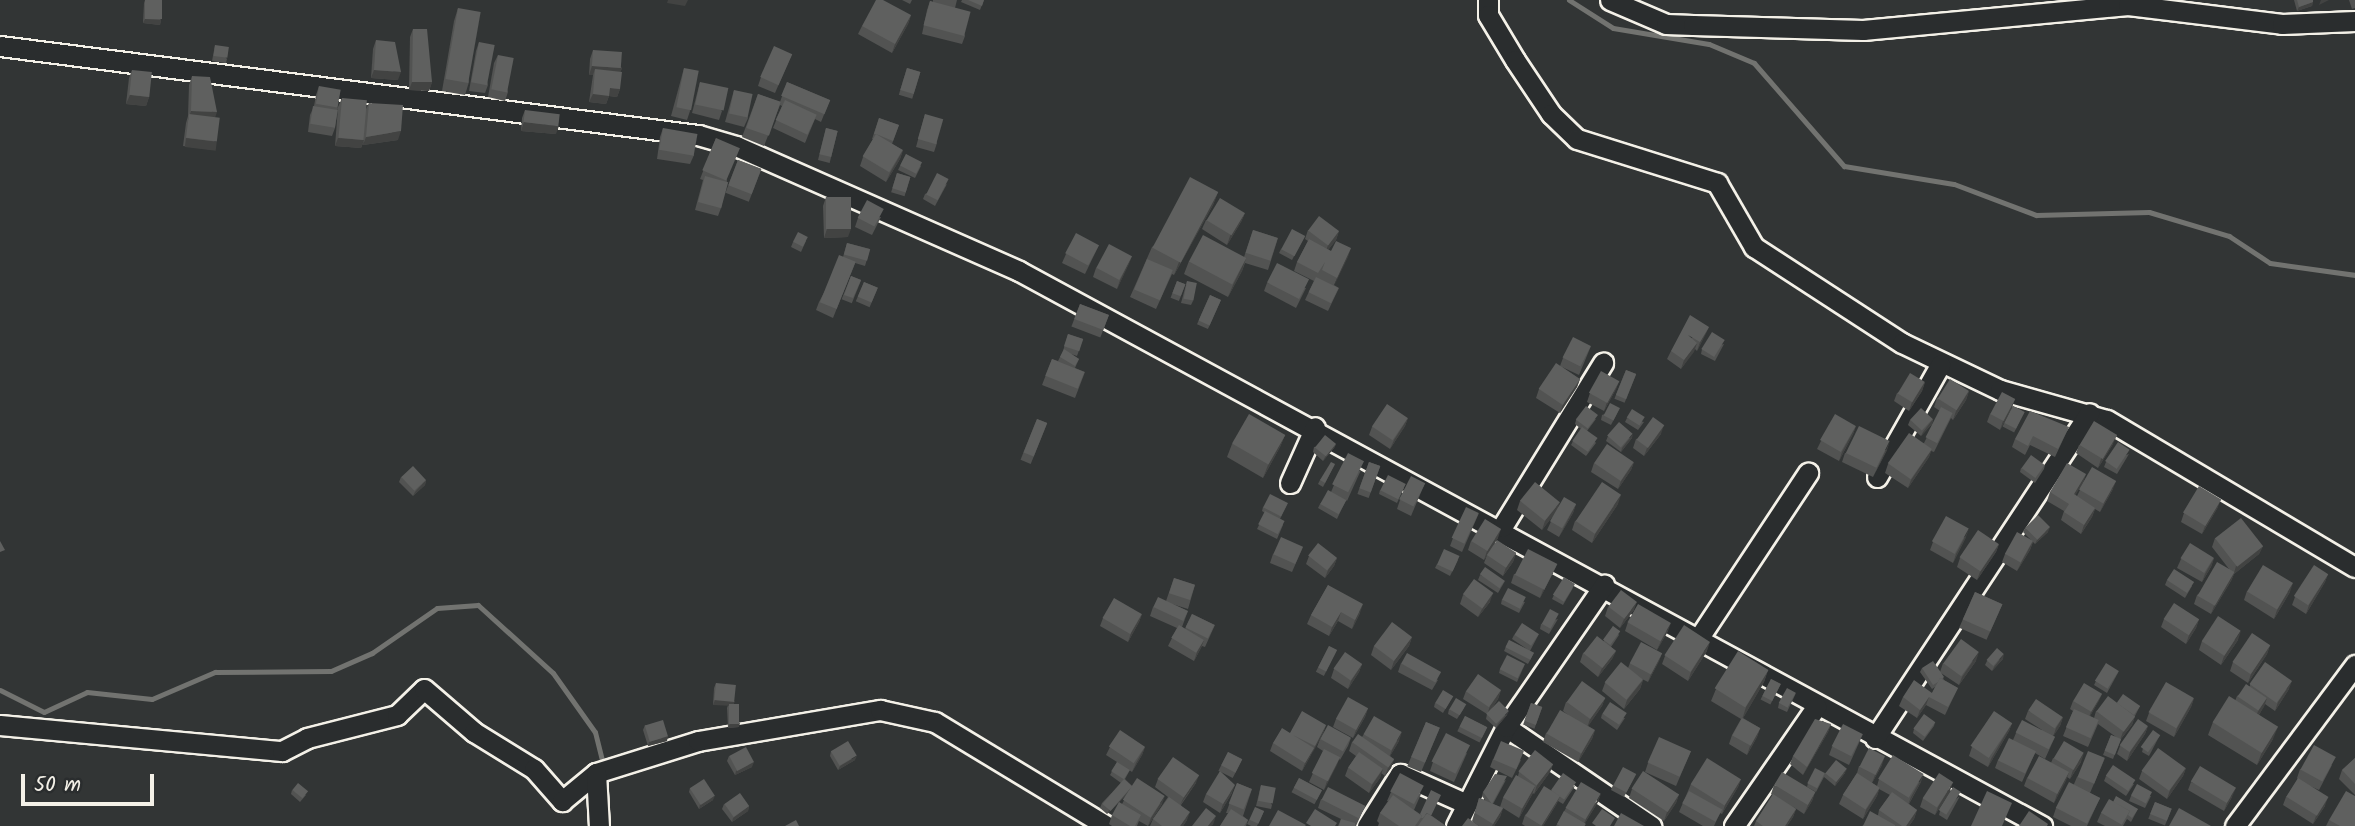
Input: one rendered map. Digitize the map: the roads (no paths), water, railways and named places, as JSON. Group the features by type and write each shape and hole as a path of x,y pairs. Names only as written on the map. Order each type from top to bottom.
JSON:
{"street":[{"path":"1488,0 1488,15 1515,60 1577,139 1717,183 1754,247 1940,365 2000,390 2089,412 2355,567"},
{"path":"1611,0 1666,24 1693,26 1863,30 2128,5 2282,24 2355,21"},
{"path":"2007,0 2023,15"},
{"path":"0,46 716,138 1019,271 1502,527 1700,636 1816,707 2042,826"},
{"path":"1502,527 1602,363"},
{"path":"1877,477 1940,365"},
{"path":"1875,737 2089,412"},
{"path":"1290,483 1315,427"},
{"path":"1700,636 1808,472"},
{"path":"1456,826 1506,727 1604,585"},
{"path":"2235,826 2355,665"},
{"path":"0,725 282,751 307,738 397,715 424,689 474,732 534,769 562,800 596,773 763,726 880,710 935,722 1107,826"},
{"path":"1734,826 1816,707"},
{"path":"1506,727 1651,826"},
{"path":"596,773 599,826"},
{"path":"1367,826 1400,774 1467,804"}],"waterway":[{"path":"1569,0 1613,28 1709,44 1754,63 1844,166 1954,184 2036,215 2149,212 2229,236 2270,263 2355,275"},
{"path":"0,690 44,712 87,692 152,699 215,672 331,671 372,653 437,608 478,605 553,673 595,732 604,767"}]}
